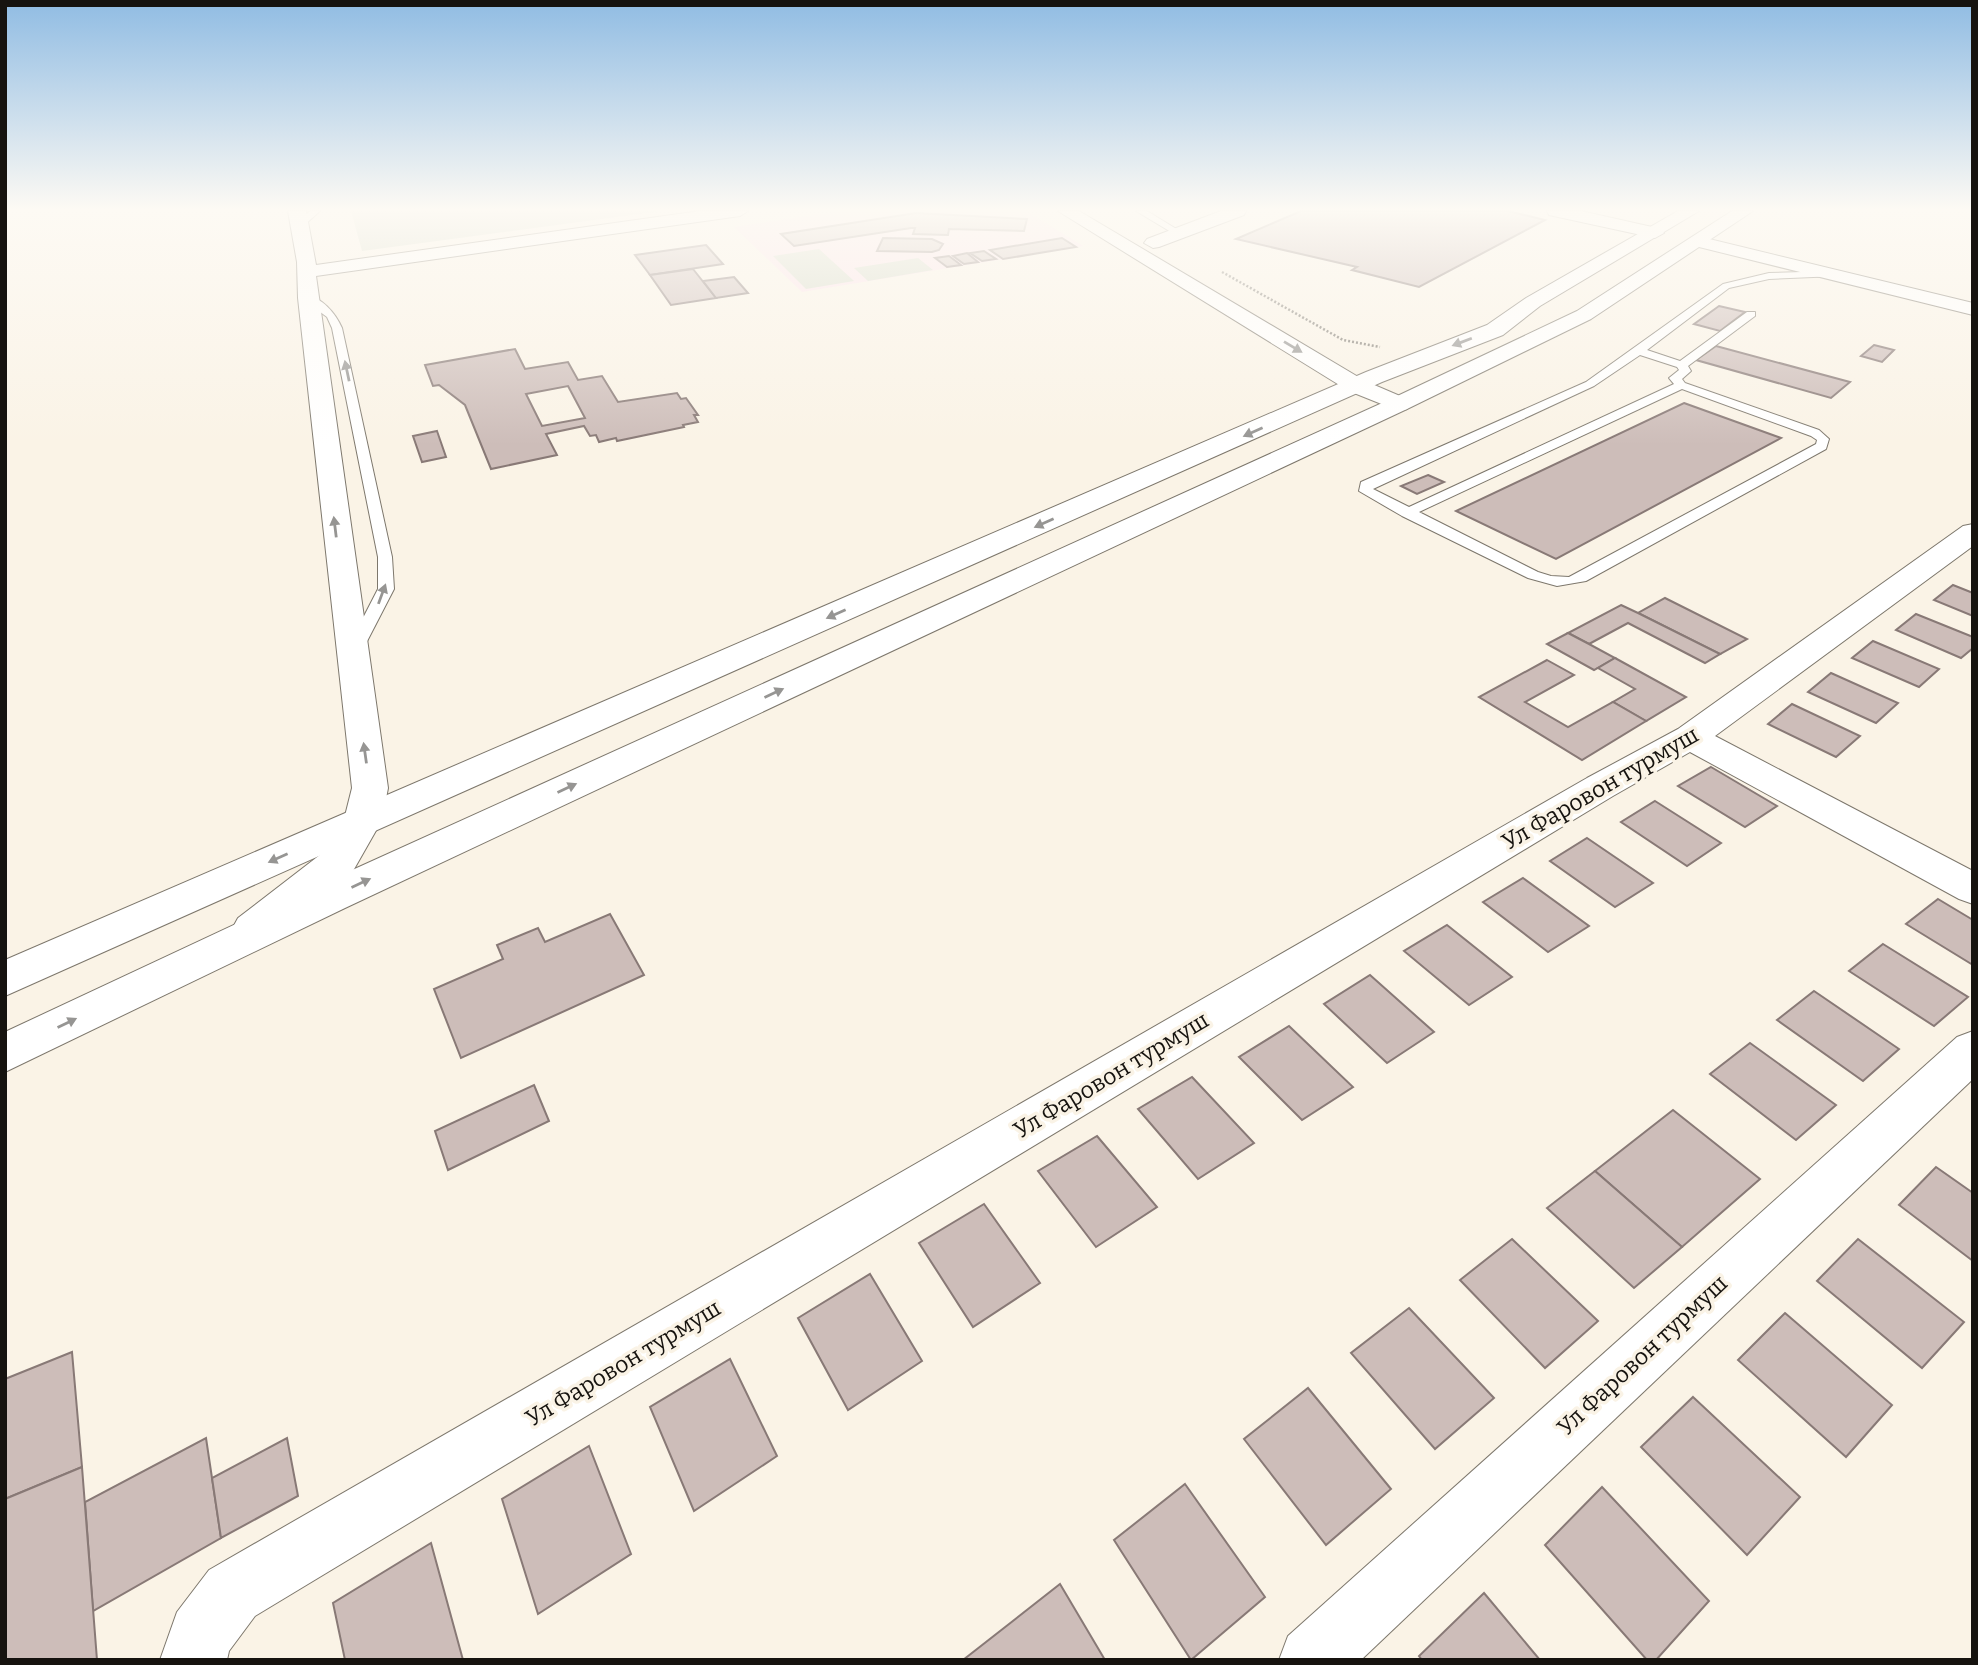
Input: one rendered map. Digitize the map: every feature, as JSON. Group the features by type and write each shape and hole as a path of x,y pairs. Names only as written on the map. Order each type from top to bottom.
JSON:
{"street":[{"path":"237,942 339,861 363,820 370,788 308,289"},
{"path":"1202,289 1365,382"},
{"path":"1223,289 1399,404"},
{"path":"5,979 1365,382 1495,330 1532,302 1556,289"},
{"path":"5,1053 237,942 1399,404 1584,316 1627,289"},
{"path":"1894,289 1973,309"},
{"path":"1949,302 1973,290"},
{"path":"1429,355 1425,361 1433,369 1458,376"},
{"name":"Ул Фаровон турмуш","path":"193,1660 200,1635 232,1593 1588,794 1690,737 1973,532"},
{"path":"1690,737 1973,889"},
{"name":"Ул Фаровон турмуш","path":"1312,1660 1973,1050"}],"lane":[{"path":"314,289 337,328 385,557 386,589 352,654"},
{"path":"1639,352 1682,365 1685,371 1675,378 1681,385 1815,433 1823,439 1822,446 1581,578 1568,582 1549,581 1533,575 1366,491 1366,485 1590,384 1639,352 1722,289"},
{"path":"1682,365 1751,314"},
{"path":"1407,513 1681,385"}],"path":[{"path":"1251,289 1343,340 1388,349"}],"shaded area":[{"path":"799,289 822,289 802,292"}],"building":[{"path":"660,289 709,289 716,298 671,305"},
{"path":"709,289 744,289 748,293 716,298"},
{"path":"1719,306 1745,312 1720,331 1694,324"},
{"path":"1874,345 1894,350 1882,362 1861,356"},
{"path":"1716,346 1850,382 1831,398 1696,360"},
{"path":"515,349 525,369 568,362 578,380 602,376 618,402 677,393 681,399 686,398 698,415 694,415 698,422 617,441 616,438 599,442 596,435 590,436 584,426 546,434 557,455 491,469 465,405 439,385 433,386 425,365","holes":["568,386 585,418 542,426 526,394"]},
{"path":"1684,403 1781,438 1556,559 1456,511"},
{"path":"437,431 446,457 422,462 413,436"},
{"path":"1428,475 1444,482 1417,494 1401,486"},
{"path":"1953,585 1973,593 1973,616 1934,600"},
{"path":"1665,598 1747,639 1720,654 1638,613"},
{"path":"1621,605 1720,654 1705,663 1628,623 1589,644 1568,633"},
{"path":"1916,614 1973,637 1973,648 1961,658 1896,630"},
{"path":"1568,633 1615,658 1594,670 1547,644"},
{"path":"1873,641 1939,669 1919,687 1852,658"},
{"path":"1615,658 1686,697 1646,721 1613,702 1635,689 1598,668"},
{"path":"1547,660 1574,675 1525,702 1568,727 1613,702 1646,721 1582,760 1479,697"},
{"path":"1831,673 1898,703 1876,723 1808,692"},
{"path":"1792,704 1860,736 1836,757 1768,724"},
{"path":"1711,767 1777,806 1745,827 1678,786"},
{"path":"1655,801 1721,843 1687,866 1621,822"},
{"path":"1587,838 1653,883 1615,907 1550,861"},
{"path":"1523,878 1589,926 1548,952 1483,902"},
{"path":"1938,899 1973,920 1973,965 1906,924"},
{"path":"610,914 644,975 461,1058 434,989 503,959 497,945 538,928 545,942"},
{"path":"1447,925 1512,977 1469,1005 1404,951"},
{"path":"1883,944 1968,997 1934,1026 1849,971"},
{"path":"1370,975 1434,1032 1387,1063 1324,1004"},
{"path":"1814,991 1899,1049 1863,1081 1777,1020"},
{"path":"1289,1026 1353,1087 1302,1120 1239,1057"},
{"path":"1750,1043 1836,1105 1796,1140 1710,1074"},
{"path":"1192,1077 1254,1143 1198,1179 1138,1109"},
{"path":"534,1085 549,1121 448,1170 435,1131"},
{"path":"1673,1110 1760,1179 1682,1247 1595,1171"},
{"path":"1097,1136 1157,1207 1096,1247 1038,1171"},
{"path":"1936,1167 1973,1193 1973,1261 1899,1205"},
{"path":"1595,1171 1682,1247 1634,1288 1547,1208"},
{"path":"984,1204 1040,1283 973,1327 919,1243"},
{"path":"1512,1239 1598,1321 1545,1368 1460,1280"},
{"path":"1858,1239 1964,1322 1922,1368 1817,1281"},
{"path":"870,1274 922,1361 848,1410 798,1318"},
{"path":"1409,1308 1494,1398 1435,1449 1351,1353"},
{"path":"1785,1313 1892,1405 1846,1457 1738,1360"},
{"path":"72,1352 82,1467 5,1499 5,1379"},
{"path":"730,1359 777,1456 694,1511 650,1407"},
{"path":"1308,1388 1391,1489 1326,1545 1244,1439"},
{"path":"1693,1397 1800,1497 1747,1555 1641,1447"},
{"path":"206,1438 221,1538 93,1611 85,1502"},
{"path":"287,1438 298,1496 221,1538 212,1478"},
{"path":"589,1446 631,1554 538,1614 502,1499"},
{"path":"82,1467 97,1660 5,1660 5,1499"},
{"path":"1185,1484 1265,1597 1191,1660 1114,1540"},
{"path":"1602,1487 1709,1601 1656,1660 1647,1660 1545,1545"},
{"path":"431,1543 463,1660 345,1660 333,1603"},
{"path":"1060,1584 1105,1660 963,1660"},
{"path":"1484,1593 1540,1660 1422,1660 1419,1656"}]}
